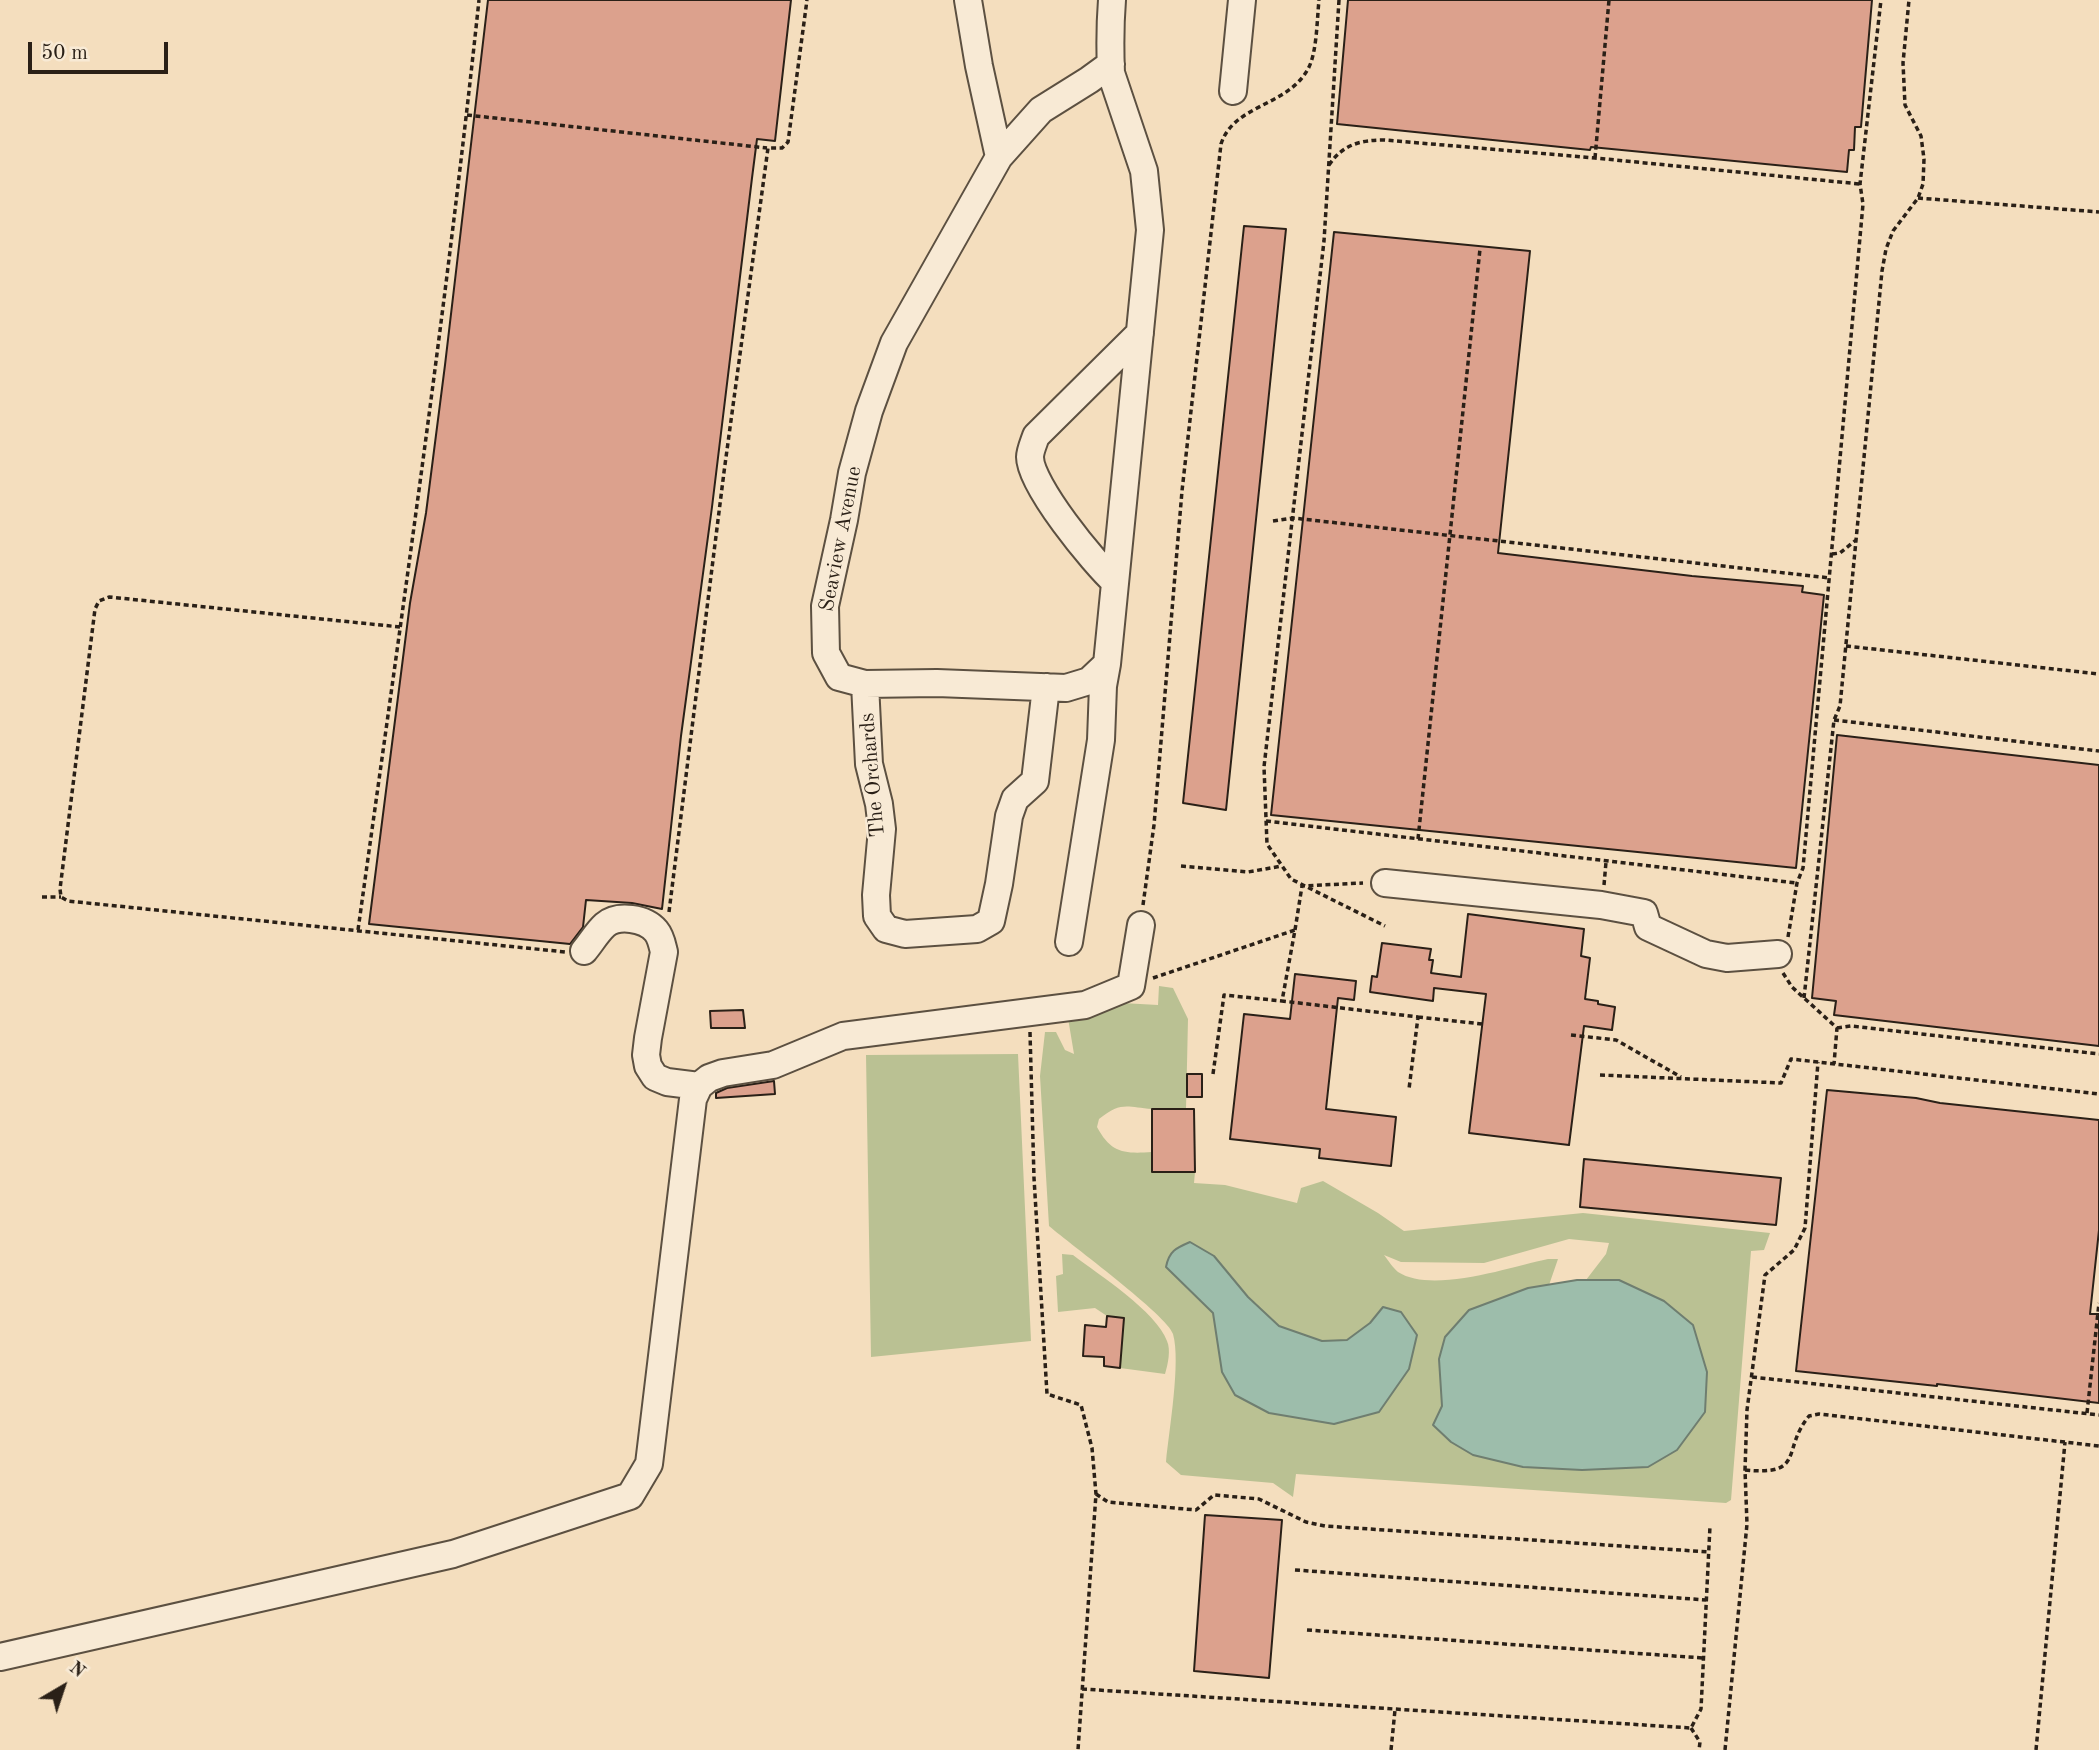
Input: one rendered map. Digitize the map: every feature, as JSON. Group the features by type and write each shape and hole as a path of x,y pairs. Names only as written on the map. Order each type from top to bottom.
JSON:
{"street":[{"path":"968,0 999,157"},
{"path":"1069,942 1101,740 1103,687 1150,230 1144,172 1111,73 1112,0"},
{"path":"1233,92 1242,0"},
{"name":"Seaview Avenue","path":"1107,664 1088,681 1066,688 937,683 865,684 839,677 826,653 825,606 852,473 869,411 894,343 999,157 1041,110 1111,64"},
{"path":"1115,582 1101,569 1070,529 1039,483 1030,457 1036,436 1140,333"},
{"name":"The Orchards","path":"865,684 869,764 879,803 881,829 877,916 886,929 905,934 977,929 991,921 1009,816 1015,799 1035,781 1046,687"},
{"path":"1385,883 1601,905 1644,913 1648,927 1706,954 1727,958 1778,954"},
{"path":"584,951 607,923 619,919 642,922 654,929 664,952 648,1038 648,1066 655,1077 667,1082 699,1086"},
{"path":"0,1657 453,1554 630,1496 649,1464 693,1099 699,1086 716,1076 773,1065 843,1036 1085,1005 1131,986 1141,925"}],"path":[{"path":"358,930 467,116 479,0"},
{"path":"467,116 782,148 788,142 807,0"},
{"path":"1141,925 1154,825 1182,491 1220,144 1225,132 1239,119 1293,90 1309,67 1319,0"},
{"path":"1339,0 1324,241 1264,767 1267,845 1291,879 1385,926"},
{"path":"1595,158 1609,0"},
{"path":"1837,1028 1792,987 1783,973 1778,954 1789,934 1797,883 1803,868 1863,204 1860,184 1881,0"},
{"path":"1804,998 1834,720 1840,706 1886,249 1893,231 1918,198 1923,184 1921,136 1905,105 1903,64 1909,0"},
{"path":"1328,167 1343,149 1353,143 1368,140 1595,158 1860,184"},
{"path":"669,917 724,472 768,148"},
{"path":"1918,198 2099,212"},
{"path":"1418,839 1480,249"},
{"path":"1273,520 1293,518 1830,578"},
{"path":"1832,554 1840,553 1856,539"},
{"path":"61,897 91,636 95,609 99,601 109,597 400,627"},
{"path":"1846,646 2099,674"},
{"path":"1834,720 2099,751"},
{"path":"1266,821 1797,883"},
{"path":"1181,866 1248,872 1282,866"},
{"path":"1302,886 1385,883"},
{"path":"1282,1001 1302,886"},
{"path":"42,897 570,952 584,951"},
{"path":"1131,986 1295,930"},
{"path":"1213,1074 1224,995 1482,1024"},
{"path":"1030,1012 1034,1178 1046,1394 1081,1405 1092,1448 1096,1494 1079,1750"},
{"path":"1409,1089 1419,1017"},
{"path":"1837,1028 1851,1026 2099,1054"},
{"path":"1834,1064 1837,1028"},
{"path":"1571,1035 1616,1040 1683,1079"},
{"path":"1600,1075 1781,1083 1791,1059 2099,1094"},
{"path":"1726,1750 1747,1524 1747,1410 1765,1275 1794,1250 1805,1228 1818,1062"},
{"path":"2087,1413 2099,1303"},
{"path":"1752,1377 2099,1415"},
{"path":"1745,1470 1775,1471 1783,1466 1790,1458 1803,1423 1809,1416 1819,1414 2099,1446"},
{"path":"2036,1750 2065,1442"},
{"path":"1096,1494 1108,1502 1196,1510 1214,1495 1230,1496 1259,1499 1306,1522 1325,1526 1709,1552"},
{"path":"1691,1728 1701,1709 1710,1526"},
{"path":"1295,1570 1706,1600"},
{"path":"1307,1630 1703,1658"},
{"path":"1082,1689 1691,1728"},
{"path":"1391,1750 1395,1710"},
{"path":"1691,1728 1700,1742 1699,1750"}],"shaded area":[{"path":"1159,986 1173,988 1188,1019 1186,1109 1119,1107 1099,1119 1097,1127 1102,1136 1119,1150 1152,1152 1152,1172 1195,1172 1194,1183 1225,1185 1297,1203 1301,1188 1323,1181 1404,1231 1583,1213 1770,1233 1764,1250 1751,1251 1731,1500 1726,1503 1296,1474 1293,1497 1273,1483 1181,1475 1166,1462 1176,1361 1173,1334 1137,1297 1049,1226 1040,1076 1045,1032 1056,1032 1065,1050 1074,1054 1068,1018 1104,1002 1158,1005","holes":["1569,1239 1609,1243 1606,1254 1586,1280 1619,1280 1648,1467 1582,1470 1523,1467 1473,1455 1442,1406 1439,1359 1528,1288 1549,1285 1558,1259 1472,1277 1430,1280 1413,1278 1398,1272 1384,1255 1401,1262 1484,1263","1190,1242 1214,1256 1248,1297 1279,1326 1322,1341 1347,1340 1370,1323 1383,1308 1409,1369 1379,1412 1334,1424 1269,1413 1235,1395 1222,1372 1213,1313 1186,1287"]},
{"path":"1018,1054 1031,1341 871,1357 866,1055"},
{"path":"1190,1242 1214,1256 1248,1297 1279,1326 1322,1341 1347,1340 1370,1323 1383,1307 1401,1312 1417,1335 1409,1369 1379,1412 1334,1424 1269,1413 1235,1395 1222,1372 1213,1313 1166,1267 1174,1251"},
{"path":"1062,1254 1073,1255 1126,1294 1151,1318 1168,1345 1169,1357 1165,1374 1120,1368 1124,1318 1107,1316 1095,1308 1058,1312 1056,1276 1063,1274"},
{"path":"1577,1280 1619,1280 1664,1301 1693,1325 1707,1372 1705,1412 1677,1450 1648,1467 1582,1470 1523,1467 1473,1455 1451,1442 1433,1425 1442,1406 1439,1359 1445,1337 1469,1310 1528,1288"}],"building":[{"path":"488,0 791,0 775,141 757,139 681,736 662,909 632,903 586,900 583,927 570,944 369,924 410,603 426,513"},
{"path":"1348,0 1872,0 1861,127 1855,127 1854,150 1849,150 1847,172 1591,147 1590,150 1337,124"},
{"path":"1244,226 1286,229 1226,810 1183,803"},
{"path":"1334,232 1530,251 1498,553 1803,586 1802,592 1824,595 1796,868 1271,815"},
{"path":"1837,735 2099,765 2099,1046 1834,1015 1836,1001 1812,998"},
{"path":"1468,914 1584,929 1581,956 1590,958 1585,999 1615,1007 1612,1030 1584,1026 1569,1145 1469,1133 1486,994 1434,988 1433,1001 1370,992 1372,976 1377,977 1382,943 1431,949 1431,973 1461,977"},
{"path":"1295,974 1356,981 1354,1000 1338,998 1326,1109 1396,1117 1391,1166 1319,1158 1320,1149 1230,1139 1244,1014 1290,1019"},
{"path":"743,1010 745,1028 711,1028 710,1011"},
{"path":"1187,1074 1202,1074 1202,1097 1187,1097"},
{"path":"774,1081 775,1094 716,1098 716,1093 727,1088"},
{"path":"1827,1090 2099,1120 2099,1230 2090,1314 2099,1314 2099,1403 1796,1371"},
{"path":"1152,1109 1194,1109 1195,1172 1152,1172"},
{"path":"1584,1159 1781,1178 1776,1225 1580,1207"},
{"path":"1107,1316 1124,1318 1120,1368 1104,1366 1104,1357 1083,1356 1085,1325 1106,1327"},
{"path":"1205,1515 1282,1520 1269,1678 1194,1671"}]}
